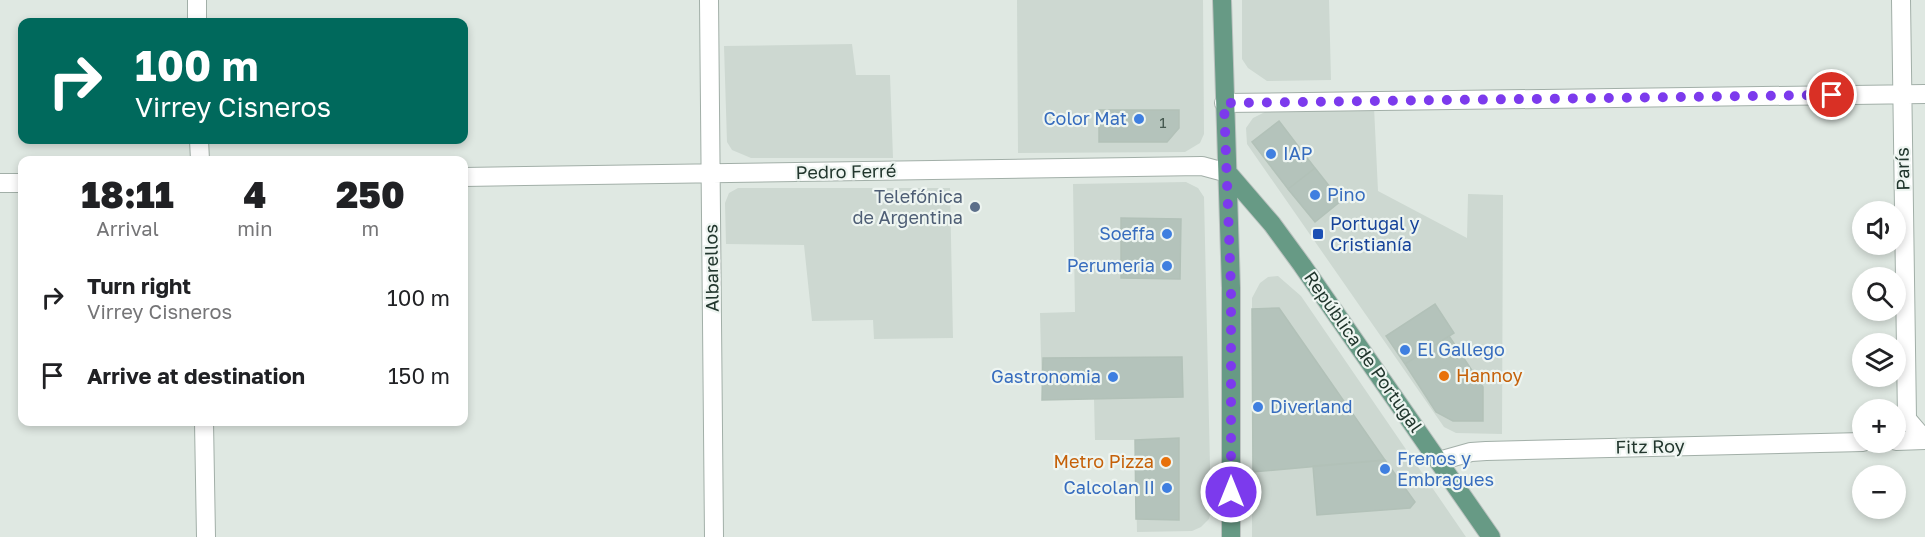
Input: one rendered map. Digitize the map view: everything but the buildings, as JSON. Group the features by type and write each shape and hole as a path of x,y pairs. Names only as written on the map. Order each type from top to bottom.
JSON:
{"main road":[{"path":"1222,0 1231,288 1232,537"},
{"name":"República de Portugal","path":"1228,173 1272,224 1296,257 1491,537"}],"street":[{"path":"197,0 197,18"},
{"name":"Albarellos","path":"709,0 714,537"},
{"name":"París","path":"1901,0 1907,418 1925,440"},
{"path":"1224,103 1925,94"},
{"name":"Pedro Ferré","path":"468,177 1202,166 1228,173"},
{"path":"0,183 18,183"},
{"path":"204,426 206,537"},
{"path":"1906,441 1925,440"},
{"name":"Fitz Roy","path":"1439,461 1471,452 1486,451 1852,442"}],"shaded area":[{"path":"1017,0 1203,0 1204,134 1200,143 1185,152 1018,153"},
{"path":"1242,0 1329,0 1331,80 1267,81 1248,68 1242,59"},
{"path":"852,44 856,75 890,75 893,158 751,158 732,150 727,142 724,46"},
{"path":"1374,107 1378,191 1467,238 1468,194 1503,195 1502,434 1456,433 1444,427 1247,144 1246,128 1253,118 1265,112"},
{"path":"1186,182 1198,188 1204,197 1211,511 1209,519 1201,527 1192,531 1137,532 1135,440 1095,440 1094,399 1042,400 1040,313 1075,312 1073,184"},
{"path":"738,188 950,188 953,338 874,339 873,320 812,321 804,245 726,244 725,203 729,193"},
{"path":"1278,276 1301,296 1466,537 1252,537 1252,298 1260,283 1268,277"}],"place":[{"name":"Color Mat","path":"1139,119"},
{"name":"IAP","path":"1271,154"},
{"name":"Pino","path":"1315,195"},
{"name":"Telefónica de Argentina","path":"975,207"},
{"name":"Soeffa","path":"1167,234"},
{"name":"Portugal y Cristianía","path":"1318,234"},
{"name":"Perumeria","path":"1167,266"},
{"name":"El Gallego","path":"1405,350"},
{"name":"Hannoy","path":"1444,376"},
{"name":"Gastronomia","path":"1113,377"},
{"name":"Diverland","path":"1258,407"},
{"name":"Metro Pizza","path":"1166,462"},
{"name":"Frenos y Embragues","path":"1385,469"},
{"name":"Calcolan II","path":"1167,488"}],"route":[{"path":"1231,492 1231,288 1224,103 1832,95"}]}
